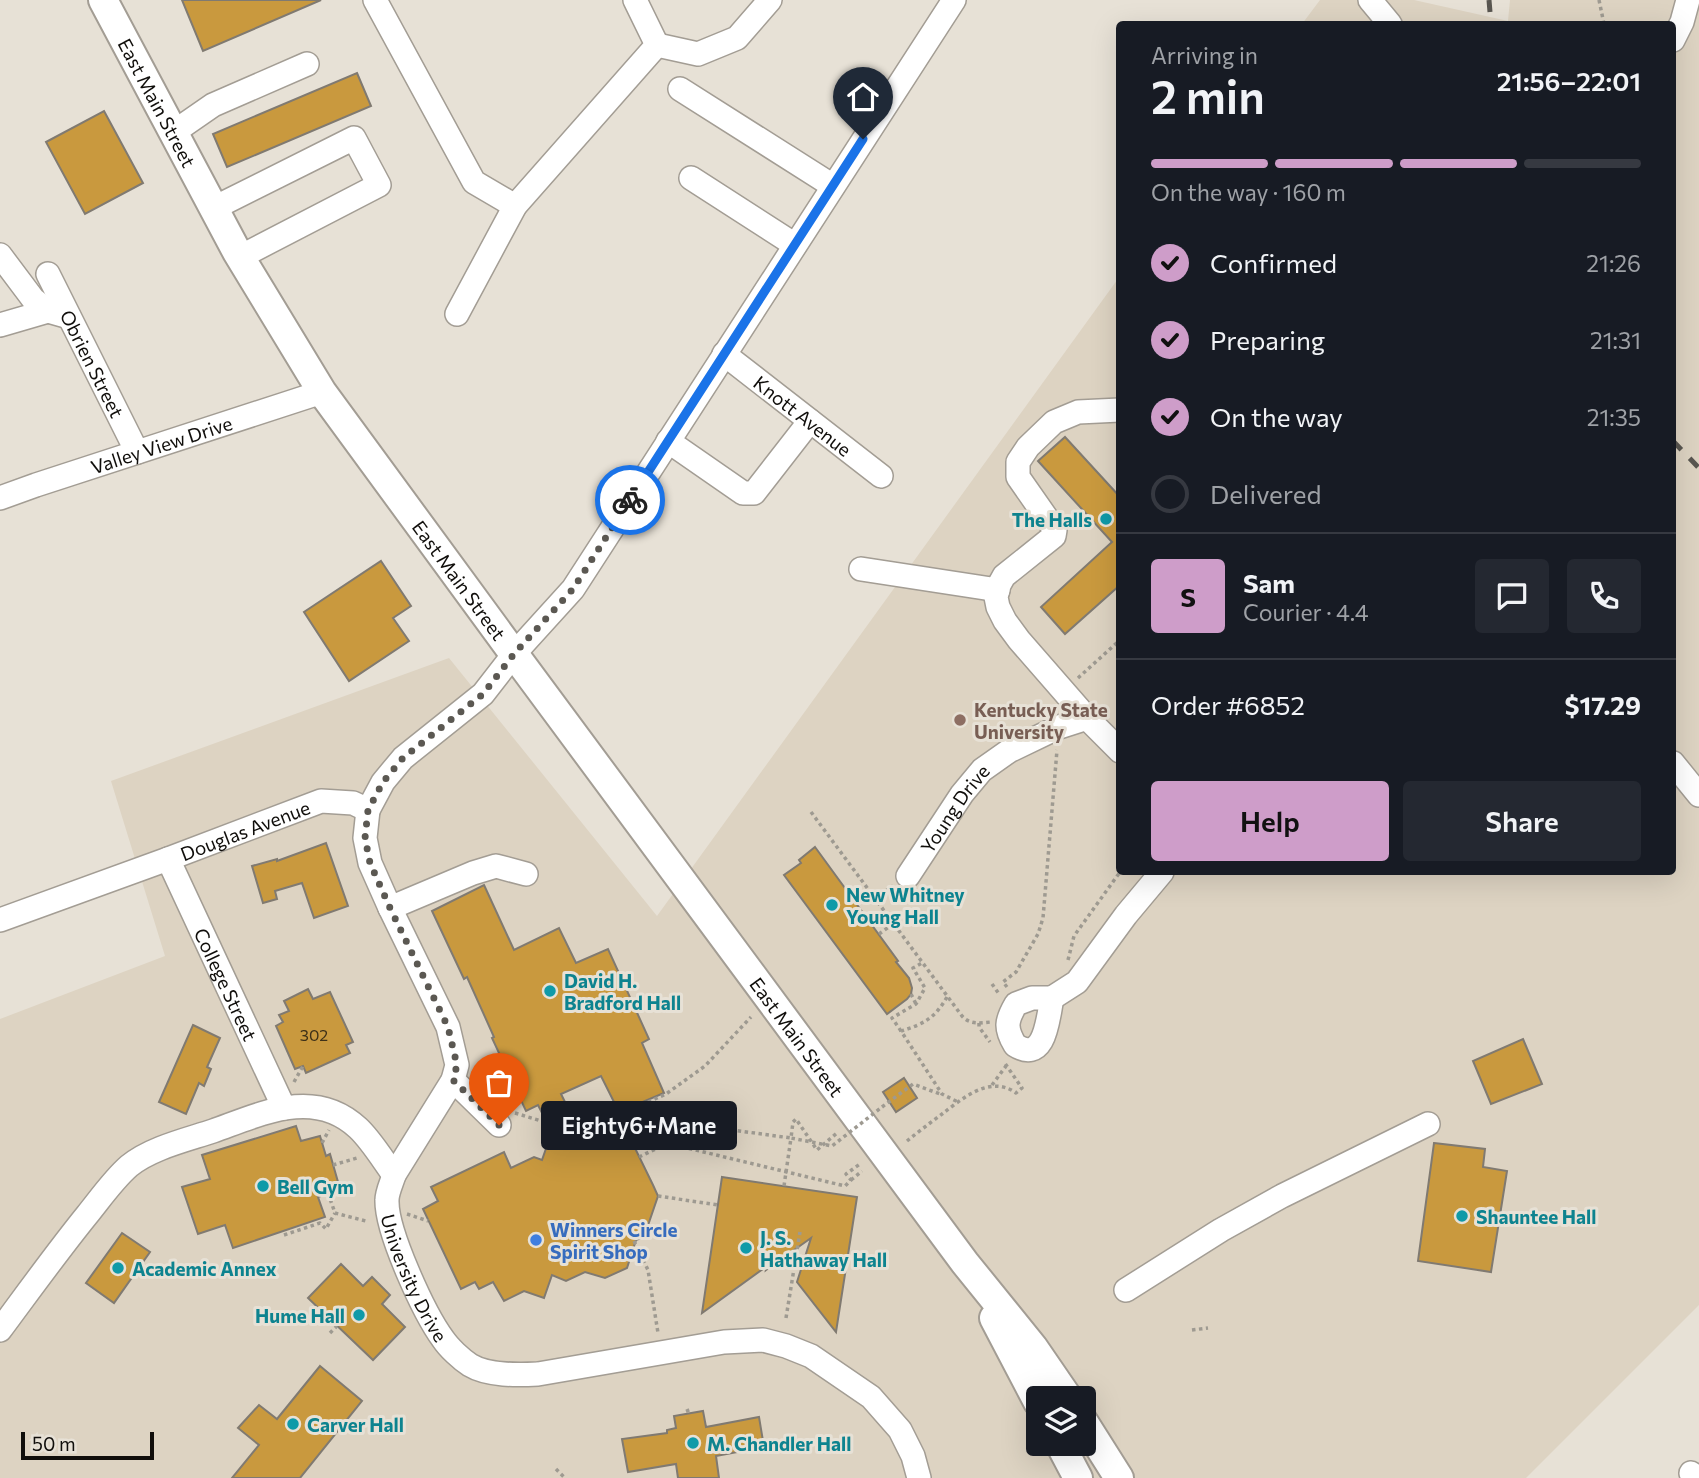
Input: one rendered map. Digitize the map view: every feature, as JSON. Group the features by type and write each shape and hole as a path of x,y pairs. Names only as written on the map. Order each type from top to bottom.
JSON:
{"main road":[{"name":"East Main Street","path":"103,0 240,257 322,392 965,1263 1033,1347 1060,1386"},
{"name":"East Main Street","path":"965,1263 1030,1386"},
{"path":"1096,1442 1119,1478"},
{"path":"1066,1456 1078,1478"}],"street":[{"path":"375,0 474,182 515,206"},
{"path":"635,0 657,45"},
{"path":"657,45 698,54 737,38 769,0"},
{"path":"0,1330 106,1192 130,1166 148,1154 266,1112 298,1105 320,1107 341,1115 359,1128 394,1175 453,1080 457,1065 448,1027 370,863 365,838 368,810 383,782 403,758 483,694 514,654 573,589 954,0"},
{"path":"1370,0 1388,21"},
{"path":"1676,34 1688,0"},
{"path":"457,314 515,206 657,45"},
{"path":"174,132 213,105 307,64"},
{"path":"680,89 833,186"},
{"path":"214,208 354,138 360,149 379,185 240,257"},
{"path":"691,178 795,245"},
{"path":"0,255 33,299 58,314"},
{"name":"Obrien Street","path":"48,274 58,314 137,452"},
{"path":"0,325 58,314"},
{"name":"Knott Avenue","path":"724,354 881,475"},
{"name":"Valley View Drive","path":"0,498 322,392"},
{"path":"1116,410 1078,412 1054,422 1028,447 1018,462 1018,477 1055,530 1054,536 1001,583 996,597 998,607 1019,640 1116,747"},
{"path":"668,441 743,494 754,493 810,421"},
{"path":"861,569 1001,583"},
{"name":"Young Drive","path":"908,876 962,794 982,770 1009,751 1059,727 1087,718"},
{"path":"1676,767 1699,795"},
{"name":"Douglas Avenue","path":"0,920 321,801 353,803 368,810"},
{"name":"College Street","path":"169,859 284,1108"},
{"path":"390,908 496,866 526,874"},
{"path":"1052,998 1039,1045 1034,1049 1004,1053 1012,1013 1032,998 1052,998 1077,982 1126,915 1159,875"},
{"path":"453,1080 507,1119"},
{"path":"1126,1290 1231,1224 1428,1124"},
{"name":"University Drive","path":"394,1175 386,1198 389,1222 400,1251 425,1310 444,1341 471,1366 512,1375 538,1374 724,1342 763,1340 811,1356 871,1398 900,1430 913,1456 919,1478"}],"path":[{"path":"1599,0 1603,21"},
{"path":"1064,691 1116,644"},
{"path":"811,812 965,1020 979,1023 1012,1013 1013,995 1003,982 1016,972 1038,934 1043,919 1059,727"},
{"path":"1066,965 1074,936 1118,875"},
{"path":"879,934 893,924"},
{"path":"922,963 913,968 925,988 916,1004 892,1018 942,1094"},
{"path":"911,994 916,1004"},
{"path":"901,1031 922,1025 933,1016 947,997"},
{"path":"595,1126 666,1094 705,1066 751,1017"},
{"path":"907,1141 966,1096 982,1088 1011,1090 1016,1093 1022,1088 1004,1053 979,1027 979,1023"},
{"path":"990,1087 1000,1077 1004,1053"},
{"path":"293,1085 303,1066"},
{"path":"639,1157 703,1126 792,1135 832,1146 913,1084 958,1102"},
{"path":"507,1119 551,1124 569,1116 642,1144 683,1147 845,1186 862,1171"},
{"path":"784,1186 793,1122 796,1119 817,1150 837,1133"},
{"path":"322,1143 331,1125"},
{"path":"333,1165 359,1157"},
{"path":"852,1180 846,1174 860,1164"},
{"path":"284,1235 320,1223 326,1229 335,1213 328,1193"},
{"path":"658,1196 718,1205"},
{"path":"399,1211 428,1221"},
{"path":"335,1213 366,1221"},
{"path":"786,1318 800,1232"},
{"path":"634,1241 648,1270 660,1342"},
{"path":"330,1334 337,1326"},
{"path":"1192,1330 1208,1328"},
{"path":"556,1469 565,1478"}],"shaded area":[{"name":"Kentucky State University","path":"1320,0 1414,0 1508,21 1304,21"},
{"name":"Kentucky State University","path":"1510,0 1699,0 1699,1305 1526,1478 0,1478 0,1019 165,956 111,781 449,658 657,916 1116,282 1116,875 1676,875 1676,21 1508,21"}],"building":[{"path":"182,0 321,0 203,51"},
{"path":"357,73 371,106 227,167 213,134"},
{"path":"104,111 143,183 85,214 46,142"},
{"name":"The Halls","path":"1065,437 1116,493 1116,589 1065,634 1041,607 1112,542 1038,461"},
{"path":"381,561 411,606 393,618 409,641 349,681 304,612"},
{"path":"326,843 348,906 314,918 302,883 275,891 277,899 263,903 252,866 277,861"},
{"name":"New Whitney Young Hall","path":"815,847 909,978 911,994 887,1014 784,875 801,863 799,860"},
{"name":"David H. Bradford Hall","path":"484,885 514,950 559,928 576,963 608,949 649,1039 642,1043 664,1093 619,1112 601,1076 561,1094 566,1104 543,1115 538,1105 526,1111 467,977 464,979 432,911"},
{"path":"308,989 313,999 330,992 353,1042 346,1045 350,1053 306,1073 303,1066 295,1069 276,1026 283,1022 279,1015 289,1011 284,1001"},
{"path":"193,1025 220,1038 207,1067 211,1069 204,1086 199,1083 186,1114 159,1102"},
{"path":"1523,1039 1542,1084 1491,1104 1473,1061"},
{"path":"904,1078 917,1098 896,1112 883,1092"},
{"path":"557,1117 633,1144 653,1185 658,1196 644,1237 636,1240 627,1268 605,1278 585,1272 566,1281 552,1275 544,1298 524,1291 504,1301 493,1282 479,1289 475,1282 461,1289 423,1209 438,1201 431,1187 504,1152 511,1168 534,1157 542,1160"},
{"name":"Bell Gym","path":"296,1126 301,1141 320,1136 326,1156 330,1154 340,1189 318,1197 325,1217 233,1248 225,1225 198,1234 182,1187 210,1179 202,1155"},
{"name":"Shauntee Hall","path":"1434,1143 1485,1149 1483,1167 1507,1171 1491,1272 1418,1261"},
{"name":"J. S. Hathaway Hall","path":"722,1177 857,1197 836,1332 797,1282 811,1238 702,1313"},
{"name":"Academic Annex","path":"122,1233 150,1252 114,1303 86,1283"},
{"name":"Hume Hall","path":"341,1264 363,1286 372,1277 390,1295 382,1304 405,1327 373,1360 308,1298"},
{"name":"Carver Hall","path":"320,1366 362,1401 300,1478 232,1478 259,1445 238,1428 259,1405 277,1419"},
{"name":"M. Chandler Hall","path":"703,1411 706,1427 759,1417 764,1447 716,1456 719,1478 678,1478 676,1464 628,1472 622,1439 667,1433 667,1430 676,1428 674,1416"}],"railway":[{"path":"1489,0 1491,21"},
{"path":"1676,444 1699,468"}],"way so far":[{"path":"499,1125 453,1080 457,1065 448,1027 370,863 365,838 368,810 383,782 403,758 483,694 514,654 573,589 630,500"}],"place":[{"name":"The Halls","path":"1106,519"},
{"name":"Kentucky State University","path":"960,720"},
{"name":"New Whitney Young Hall","path":"832,905"},
{"name":"David H. Bradford Hall","path":"550,991"},
{"name":"Eighty6+Mane","path":"499,1125"},
{"name":"Bell Gym","path":"263,1186"},
{"name":"Shauntee Hall","path":"1462,1216"},
{"name":"Winners Circle Spirit Shop","path":"536,1240"},
{"name":"J. S. Hathaway Hall","path":"746,1248"},
{"name":"Academic Annex","path":"118,1268"},
{"name":"Hume Hall","path":"359,1315"},
{"name":"Carver Hall","path":"293,1424"},
{"name":"M. Chandler Hall","path":"693,1443"}],"route":[{"path":"630,500 863,139"}]}
